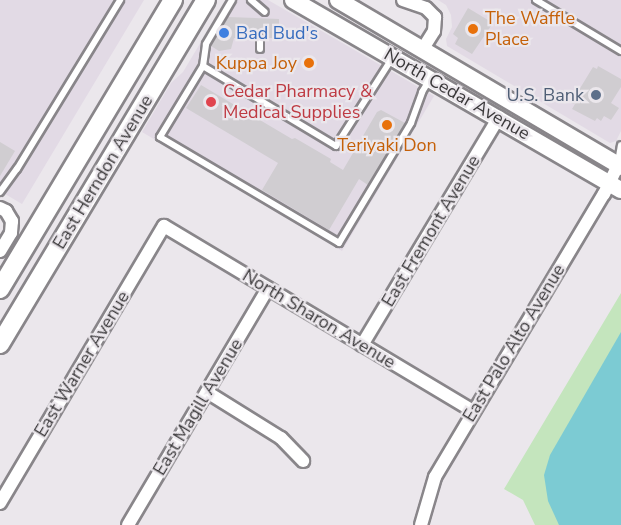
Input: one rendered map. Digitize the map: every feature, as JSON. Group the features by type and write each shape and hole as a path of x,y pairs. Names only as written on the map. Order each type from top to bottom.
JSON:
{"main road":[{"name":"East Herndon Avenue","path":"0,289 173,0"},
{"name":"East Herndon Avenue","path":"0,344 206,0"},
{"name":"North Cedar Avenue","path":"293,0 615,186"},
{"name":"North Cedar Avenue","path":"338,0 620,165"},
{"path":"393,58 399,52 411,53 471,88 511,102"}],"street":[{"path":"405,0 426,8 435,17 434,31 422,50"},
{"name":"East Fremont Avenue","path":"363,345 499,117"},
{"name":"East Palo Alto Avenue","path":"421,525 435,477 473,411 615,186 620,165"},
{"path":"0,208 6,211 12,221 11,233 0,251"},
{"name":"North Sharon Avenue","path":"165,226 473,411"},
{"name":"East Warner Avenue","path":"0,502 165,226"},
{"name":"East Magill Avenue","path":"128,525 268,288"},
{"path":"207,392 281,438 303,461"}],"lane":[{"path":"0,192 17,169 120,0"},
{"path":"232,0 206,44 202,66 160,136 339,243 411,123 422,92 430,79"},
{"path":"251,0 265,12"},
{"path":"536,0 621,51"},
{"path":"260,38 260,49"},
{"path":"202,66 336,146 393,58"},
{"path":"620,165 621,145"}],"shaded area":[{"path":"0,0 144,0 22,204 0,191"},
{"path":"226,0 268,0 434,96 342,251 142,132 171,83 183,72"},
{"path":"438,0 621,0 621,131 616,141 610,143 447,46 446,39 452,27 451,15 446,5"}],"green space":[{"path":"621,293 621,525 535,525 523,500 504,489"}],"water":[{"path":"621,332 621,525 559,525 548,501 544,475 550,455"}],"building":[{"name":"The Waffle Place","path":"468,8 493,23 472,54 455,44 458,38 453,34"},
{"path":"228,17 279,19 279,38 265,38 259,32 255,38 234,38 231,49 219,51 211,46"},
{"name":"U.S. Bank","path":"598,66 621,79 621,87 611,103 619,108 611,120 604,116 601,121 597,118 595,121 572,109 575,104 571,103 593,67 597,69"},
{"path":"201,85 292,139 295,138 331,159 330,162 343,170 377,112 381,110 405,123 368,185 359,179 329,230 262,190 278,163 186,108"},
{"path":"0,142 15,151 0,176"}],"place":[{"name":"The Waffle Place","path":"473,29"},
{"name":"Bad Bud's","path":"224,33"},
{"name":"Kuppa Joy","path":"309,63"},
{"name":"U.S. Bank","path":"596,95"},
{"name":"Cedar Pharmacy & Medical Supplies","path":"211,102"},
{"name":"Teriyaki Don","path":"387,125"}]}
